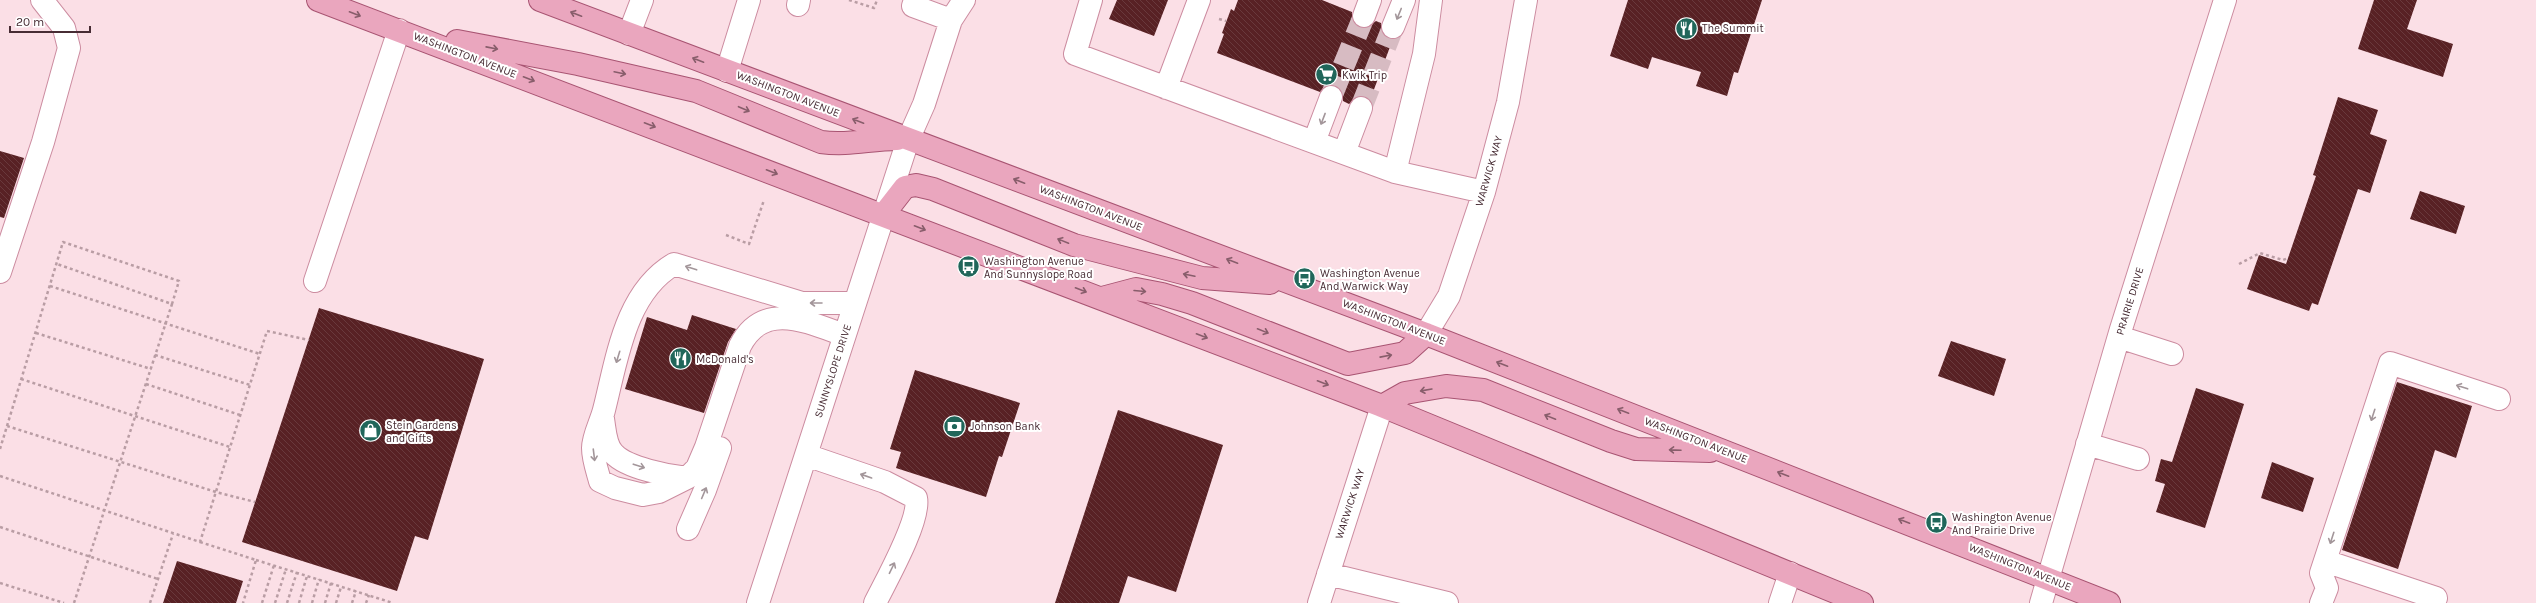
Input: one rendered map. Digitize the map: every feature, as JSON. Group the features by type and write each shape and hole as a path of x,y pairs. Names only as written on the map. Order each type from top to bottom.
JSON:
{"main road":[{"name":"WASHINGTON AVENUE","path":"318,0 884,214 1382,406 1862,603"},
{"name":"WASHINGTON AVENUE","path":"540,0 1426,334 2049,578 2109,603"},
{"path":"399,30 655,80 696,91 734,105 821,142 842,145 856,144 873,139 908,140"},
{"path":"884,214 905,187 916,186 933,189 1074,245 1115,257 1202,278 1297,286"},
{"path":"1102,298 1136,289 1162,294 1192,303 1348,364 1405,353 1426,334"},
{"path":"1382,406 1405,393 1446,386 1483,390 1611,441 1636,448 1728,452"}],"street":[{"path":"0,272 43,142 69,48 64,28 42,0"},
{"path":"629,34 642,0"},
{"path":"727,71 749,0"},
{"path":"915,0 913,6 951,20"},
{"name":"SUNNYSLOPE DRIVE","path":"758,603 908,140 924,104 951,20 964,0"},
{"path":"1091,0 1075,54 1395,172 1484,192"},
{"path":"1166,88 1199,0"},
{"path":"1393,27 1404,0"},
{"path":"1395,172 1424,54 1431,0"},
{"name":"WARWICK WAY","path":"1426,334 1449,296 1484,192 1508,102 1526,0"},
{"name":"PRAIRIE DRIVE","path":"2041,603 2119,337 2225,0"},
{"path":"315,281 399,30"},
{"path":"1314,142 1331,97"},
{"path":"1344,153 1361,108"},
{"path":"844,335 797,318 779,317 761,323 746,334 740,346 706,447 697,468 687,478 659,492 643,495 615,488 600,481 593,447 632,312 643,291 661,272 674,264 802,303 855,303"},
{"path":"688,528 705,490 761,323"},
{"path":"2119,337 2172,354"},
{"path":"2321,603 2327,588 2321,573 2390,363 2499,399"},
{"name":"WARWICK WAY","path":"1319,603 1382,406"},
{"path":"602,418 607,443 614,455 628,463 661,473 687,478"},
{"path":"2087,444 2138,459"},
{"path":"806,455 885,482 916,498 918,506 908,534 875,603"},
{"path":"2325,560 2436,598"},
{"path":"1780,603 1790,573"},
{"path":"1328,574 1394,598 1447,603"}],"path":[{"path":"849,0 874,8 877,0"},
{"path":"726,235 749,244 764,200"},
{"path":"0,448 63,242 179,281 74,603"},
{"path":"2239,264 2260,253 2283,260 2288,258"},
{"path":"57,264 172,304"},
{"path":"50,286 260,354"},
{"path":"200,542 267,331 309,340"},
{"path":"36,333 151,368"},
{"path":"155,355 250,385"},
{"path":"21,379 230,447"},
{"path":"146,384 240,415"},
{"path":"7,426 216,492 255,502"},
{"path":"0,476 173,534 393,603"},
{"path":"0,527 158,579"},
{"path":"150,603 173,534"},
{"path":"243,603 256,560"},
{"path":"262,603 274,565"},
{"path":"275,603 286,569"},
{"path":"287,603 297,572"},
{"path":"299,603 307,576"},
{"path":"312,603 319,579"},
{"path":"0,583 64,603"},
{"path":"324,603 331,583"},
{"path":"336,603 341,587"},
{"path":"352,603 356,591"},
{"path":"366,603 369,595"}],"building":[{"path":"1117,0 1168,0 1154,36 1109,19"},
{"name":"Kwik Trip","path":"1238,0 1322,0 1352,12 1352,18 1359,28 1366,28 1376,21 1381,23 1383,34 1393,39 1370,100 1359,96 1349,104 1343,101 1343,95 1336,85 1329,85 1320,92 1217,53 1224,34 1222,33 1231,9 1234,11"},
{"name":"The Summit","path":"1628,0 1762,0 1738,73 1734,72 1727,96 1696,86 1701,72 1652,57 1648,69 1610,56"},
{"path":"2374,0 2417,0 2407,29 2453,44 2443,77 2358,49"},
{"path":"2338,97 2378,110 2370,134 2387,140 2370,193 2358,189 2318,305 2312,303 2309,311 2247,289 2259,255 2286,264 2316,176 2313,175"},
{"path":"0,151 24,158 4,218 0,217"},
{"path":"2420,191 2465,206 2456,234 2410,219"},
{"name":"Stein Gardens and Gifts","path":"319,308 484,359 428,540 415,536 397,591 242,542"},
{"name":"McDonald's","path":"692,315 736,329 728,342 704,413 625,389 647,317 687,330"},
{"path":"1951,341 2006,359 1994,396 1938,376"},
{"name":"Johnson Bank","path":"915,370 1020,403 1002,457 999,456 986,497 896,468 901,452 890,449"},
{"path":"2397,382 2472,406 2456,458 2435,450 2398,569 2342,550"},
{"path":"2196,388 2244,404 2205,528 2156,512 2165,484 2155,481 2161,459 2172,462"},
{"path":"1118,410 1223,445 1176,592 1128,576 1119,603 1055,603"},
{"path":"2272,462 2314,478 2303,512 2261,498"},
{"path":"177,561 243,581 236,603 163,603"}],"tunnel":[{"path":"1331,97 1364,16"},
{"path":"1361,108 1393,27"}],"place":[{"name":"The Summit","path":"1686,28"},
{"name":"Kwik Trip","path":"1327,75"},
{"name":"Washington Avenue And Sunnyslope Road","path":"968,267"},
{"name":"Washington Avenue And Warwick Way","path":"1305,279"},
{"name":"McDonald's","path":"681,359"},
{"name":"Johnson Bank","path":"955,426"},
{"name":"Stein Gardens and Gifts","path":"370,431"},
{"name":"Washington Avenue And Prairie Drive","path":"1936,523"}]}
